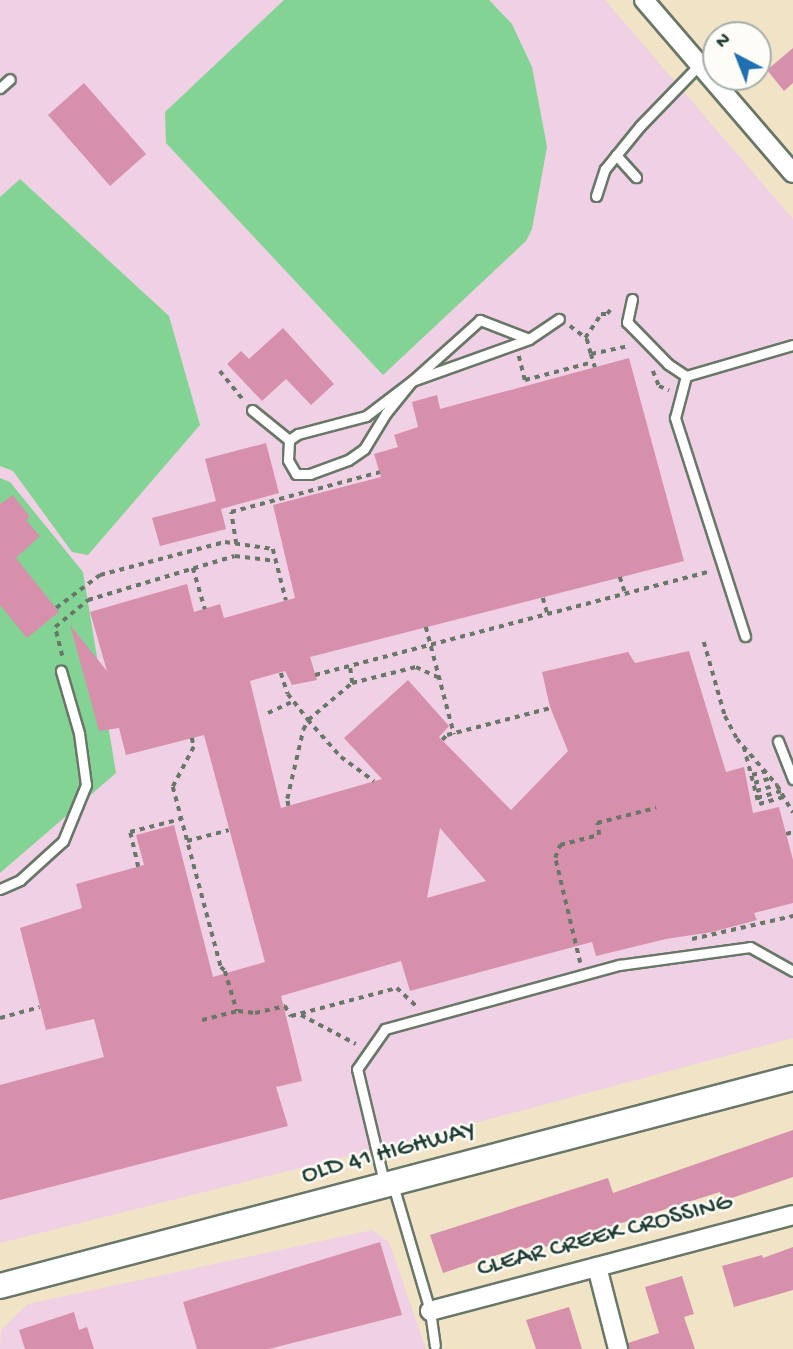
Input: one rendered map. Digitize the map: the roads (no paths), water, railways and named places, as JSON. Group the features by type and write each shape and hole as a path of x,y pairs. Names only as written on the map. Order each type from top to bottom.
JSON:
{"main road":[{"name":"OLD 41 HIGHWAY","path":"0,1286 793,1078"}],"street":[{"path":"644,0 793,173"},
{"name":"CLEAR CREEK CROSSING","path":"430,1311 793,1215"},
{"path":"597,1267 618,1349"}],"lane":[{"path":"596,196 605,169 616,155 700,64"},
{"path":"0,88 10,79"},
{"path":"616,155 636,177"},
{"path":"632,299 627,322 668,364 686,376 793,345"},
{"path":"289,440 288,460 296,474 310,474 348,460 364,449 386,413 412,382 529,339 559,319"},
{"path":"289,440 298,434 366,416 412,382 480,320 529,339"},
{"path":"686,376 675,418 745,636"},
{"path":"252,410 289,440"},
{"path":"0,889 20,880 63,841 86,785 79,733 61,671"},
{"path":"778,741 793,779"},
{"path":"435,1346 430,1311 389,1185 357,1069 385,1029 619,965 750,947 793,971"}]}
